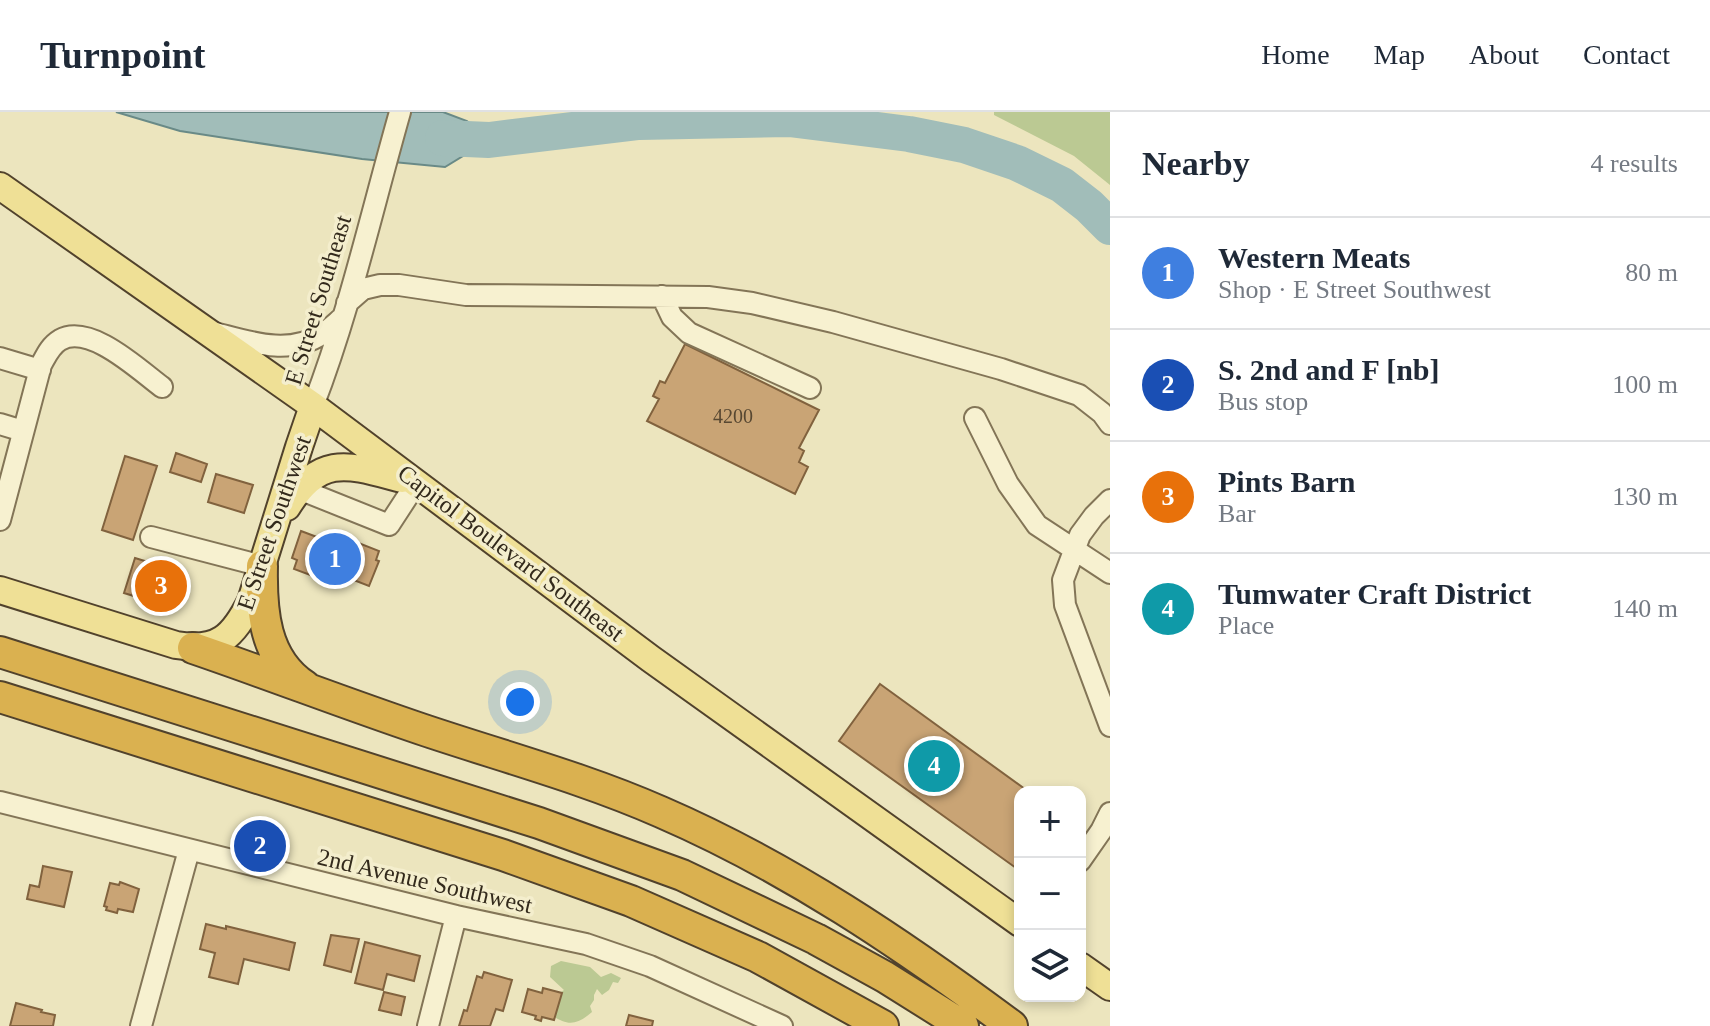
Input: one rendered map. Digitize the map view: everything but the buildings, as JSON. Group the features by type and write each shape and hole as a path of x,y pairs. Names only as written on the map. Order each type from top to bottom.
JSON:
{"highway":[{"path":"262,566 263,620 272,648 283,666 317,694"},
{"path":"193,648 317,694 581,781 661,812 736,847 889,937 1012,1026"},
{"path":"0,652 539,823 682,875 816,939 885,977 963,1026"},
{"path":"0,697 503,855 631,901 758,957 883,1026"}],"main road":[{"name":"Capitol Boulevard Southeast","path":"0,186 211,332 417,482 638,650 1014,919"},
{"name":"E Street Southwest","path":"193,648 210,646 228,636 241,621 251,601 313,406"},
{"path":"273,530 299,489 313,475 326,469 360,468 417,482"},
{"path":"0,590 193,648"},
{"path":"1086,970 1110,987"}],"street":[{"name":"E Street Southeast","path":"313,406 345,310 400,112"},
{"path":"211,332 262,345 281,347 303,343 321,335 363,289 380,285 466,295 708,297 752,303 943,351 1001,369 1079,395 1102,413 1110,424"},
{"path":"662,296 672,317 689,333 810,388"},
{"path":"0,520 40,367 50,349 60,340 75,335 105,345 162,387"},
{"path":"0,358 40,367"},
{"path":"975,418 1008,484 1037,525 1110,573"},
{"path":"0,424 23,431"},
{"path":"299,489 389,525 417,482"},
{"path":"1110,500 1080,535 1063,580 1065,605 1110,726"},
{"path":"151,537 262,566"},
{"name":"2nd Avenue Southwest","path":"0,802 456,916 586,944 650,966 772,1024"},
{"path":"1082,858 1110,813"},
{"path":"141,1026 189,850"},
{"path":"428,1026 456,916"}],"green space":[{"path":"994,112 1110,112 1110,185 1074,156 994,115"},
{"path":"561,961 590,967 601,977 611,973 621,978 602,995 597,989 590,1006 592,1012 576,1022 561,1021 550,1014 552,998 564,990 550,977 551,966"}],"water":[{"path":"116,112 443,112 467,121 489,140 445,167 362,159 180,131"}],"waterway":[{"path":"443,138 489,140 639,122 789,119 909,134 964,145 1017,163 1062,185 1110,227"}],"place":[{"name":"Western Meats","path":"335,559"},
{"name":"Pints Barn","path":"161,586"},
{"name":"Tumwater Craft District","path":"934,766"},
{"name":"S. 2nd and F [nb]","path":"260,846"}]}
